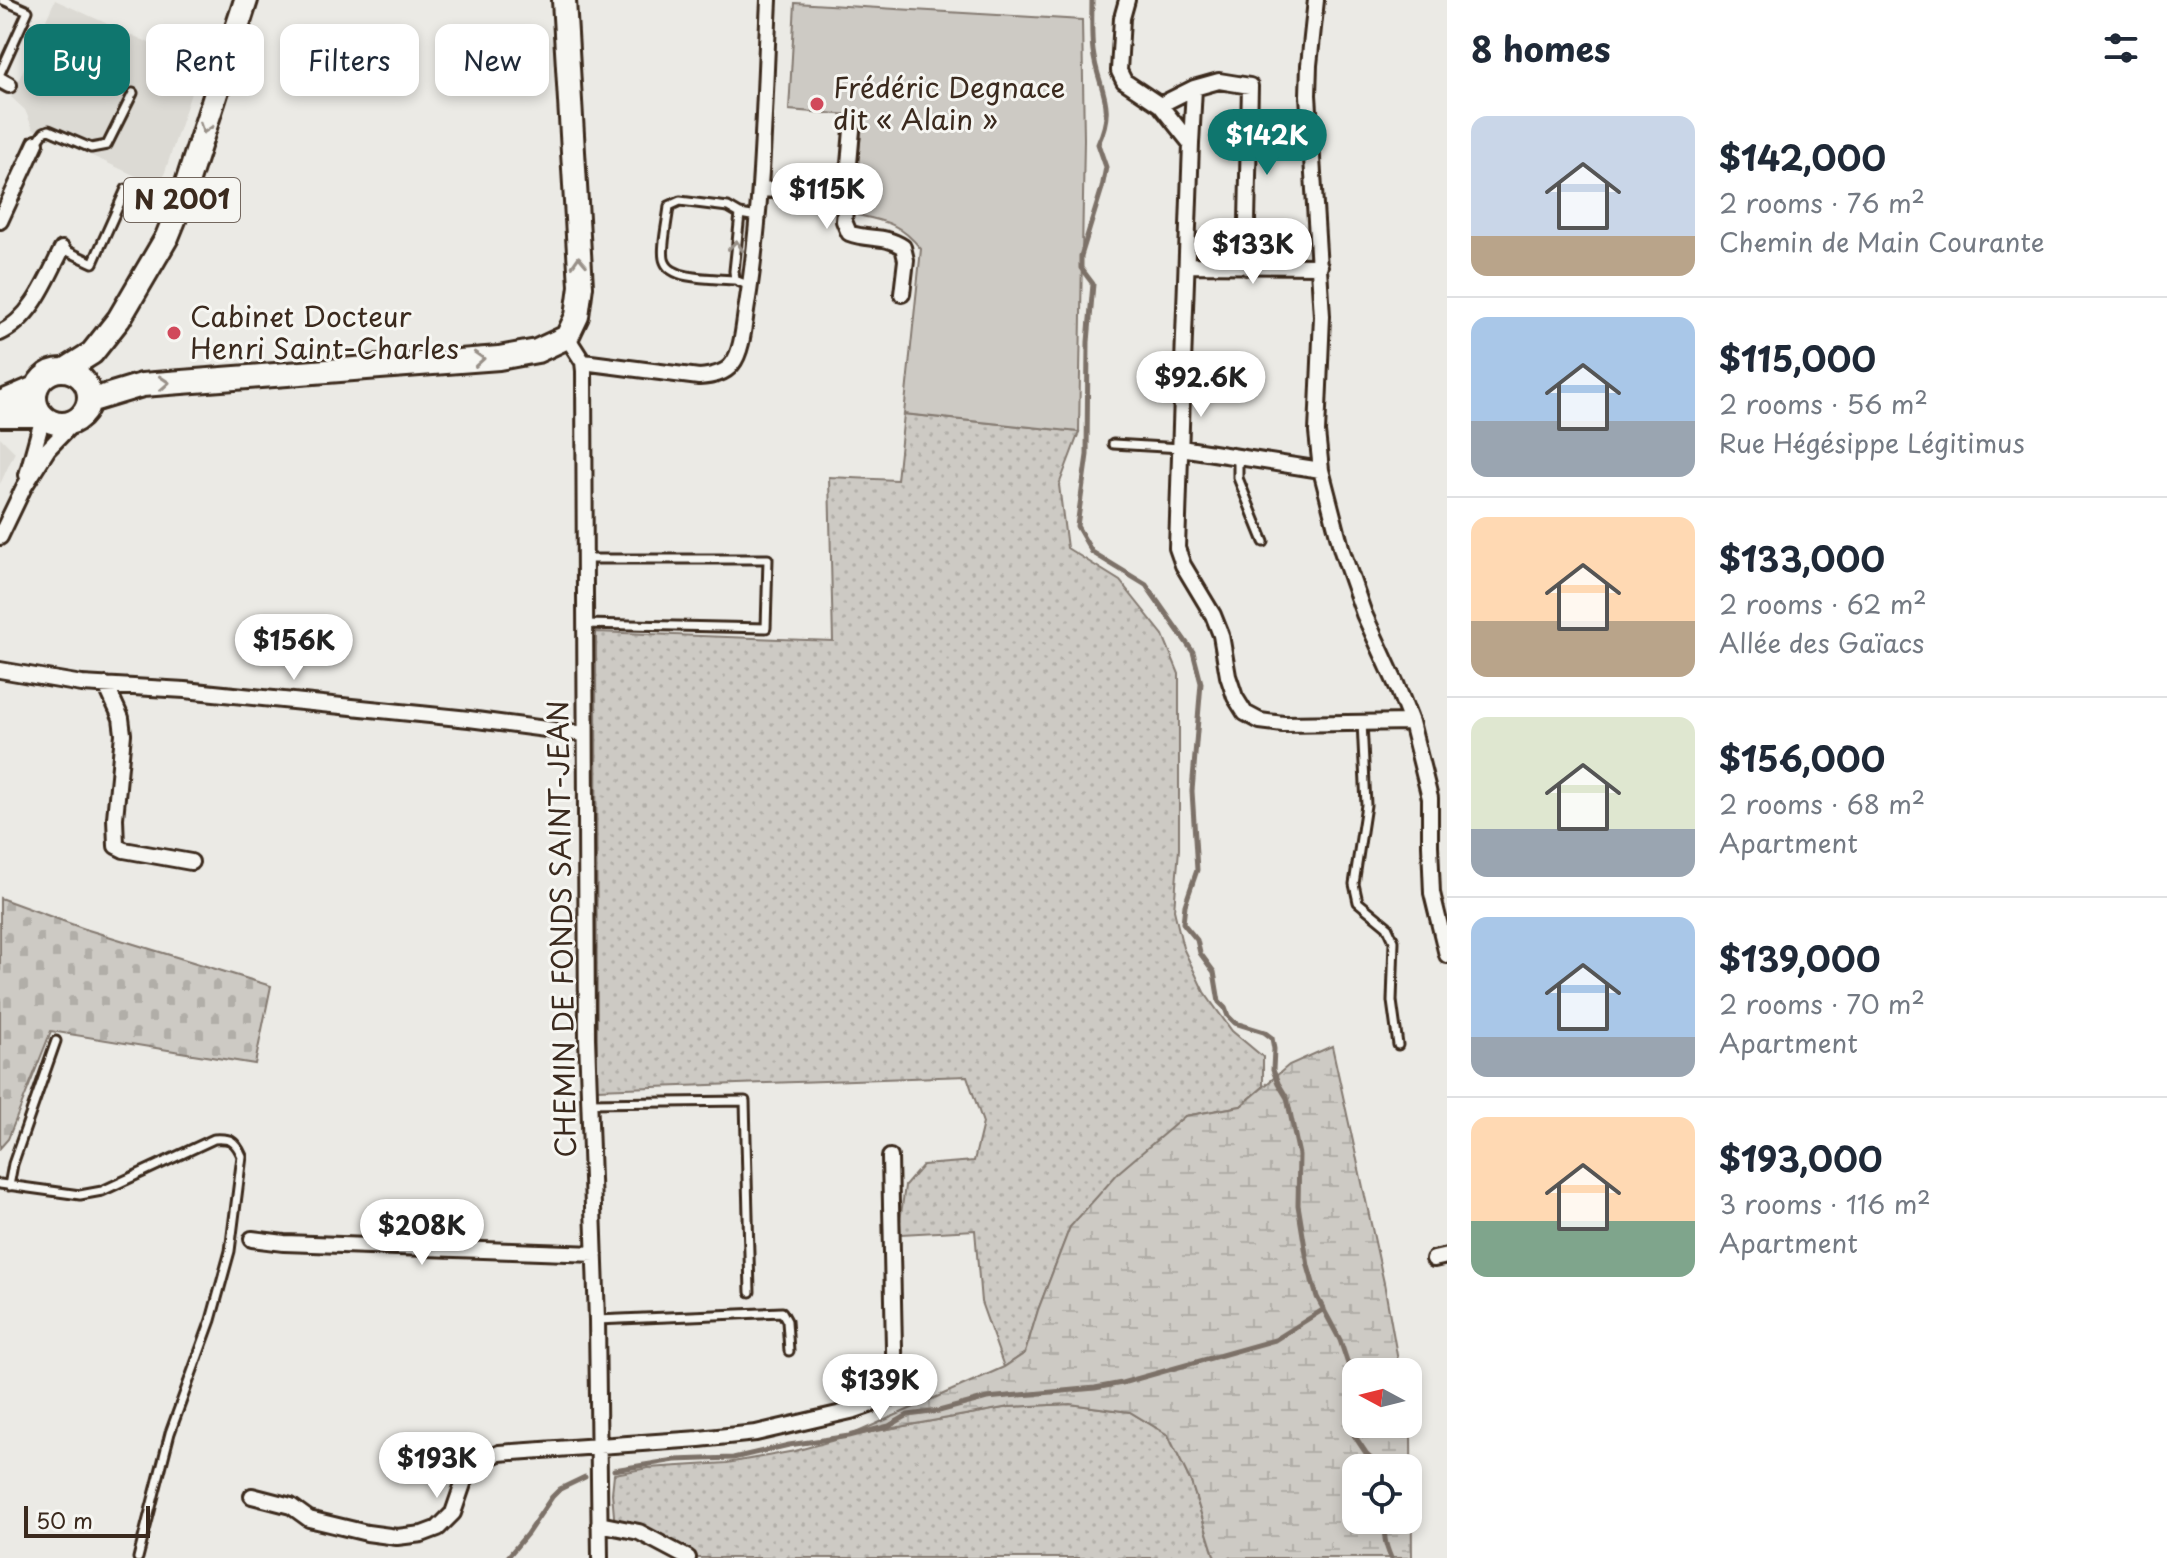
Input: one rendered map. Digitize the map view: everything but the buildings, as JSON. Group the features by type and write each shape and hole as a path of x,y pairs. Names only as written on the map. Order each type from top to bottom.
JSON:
{"main road":[{"name":"N 2001","path":"65,370 92,353 119,319 167,237 246,0"},
{"path":"89,401 142,385 499,358 537,351 567,337 577,316 581,286 564,0"},
{"path":"0,403 37,387 48,374 65,370 80,377 89,392 86,410 74,422 63,425 53,423 42,416 36,406 37,387"},
{"path":"0,415 42,416"}],"street":[{"path":"567,337 583,362 699,377 712,376 734,363 750,286 760,189 769,0"},
{"path":"1127,0 1122,18 1119,71 1124,81 1160,105 1191,144"},
{"path":"1316,0 1308,95 1320,266 1317,432 1321,470 1342,551 1364,614 1411,722 1430,798 1432,893 1447,955"},
{"path":"1160,105 1194,88 1219,81 1250,86 1246,267"},
{"path":"1194,88 1177,548 1183,565 1213,615 1221,635 1228,676 1235,697 1245,713 1260,721 1283,724 1411,722"},
{"path":"852,130 844,221 849,233 859,237 892,239 903,247 906,260 902,294"},
{"path":"0,221 36,143"},
{"path":"760,189 846,194"},
{"path":"0,333 9,329 32,306 62,249"},
{"path":"1187,265 1320,266"},
{"name":"CHEMIN DE FONDS SAINT-JEAN","path":"583,362 589,1103 597,1320 600,1558"},
{"path":"24,487 42,416"},
{"path":"0,537 24,487 48,449 74,422"},
{"path":"1181,448 1321,470"},
{"path":"0,670 82,684 185,690 584,734"},
{"path":"106,685 118,709 123,734 115,818 116,846 191,862"},
{"path":"252,1496 291,1506 309,1519 367,1533 397,1537 422,1534 438,1528 453,1513 464,1481 477,1463 499,1453 756,1433 855,1410 895,1396 890,1157"},
{"path":"252,1239 284,1243 595,1254"},
{"path":"599,1524 639,1532 688,1558"}],"lane":[{"path":"0,6 3,0 28,11 3,80"},
{"path":"36,143 49,130 91,148 107,145 133,93"},
{"path":"62,249 93,263 126,189"},
{"path":"750,286 735,280 685,276 671,271 663,260 669,206 680,201 728,207 740,214 757,217"},
{"path":"735,280 740,214"},
{"path":"1113,444 1181,448"},
{"path":"1238,458 1238,478 1264,542"},
{"path":"584,559 768,559 766,628 585,624"},
{"path":"1362,722 1366,805 1354,884 1358,902 1387,926 1394,941 1392,1001 1398,1045"},
{"path":"56,1041 4,1185 80,1195 102,1191 214,1139 228,1138 236,1143 242,1156 230,1251 211,1320 170,1433 138,1558"},
{"path":"589,1103 745,1101 750,1292"},
{"path":"597,1320 782,1312 787,1321 789,1351"}],"shaded area":[{"path":"55,0 108,24 44,24"},
{"path":"130,34 146,41 146,96 190,96 160,187 33,129 25,110 11,97 24,68 24,96 130,96"},
{"path":"0,437 15,452 0,484"}],"green space":[{"path":"795,3 1082,20 1084,139 1079,432 904,414 921,249 906,233 891,224 852,214 863,116 789,110"},
{"path":"904,414 1079,432 1059,485 1067,548 1120,581 1163,635 1179,674 1179,849 1174,910 1183,948 1204,992 1232,1031 1263,1057 1263,1087 1241,1106 1185,1116 1070,1227 1025,1353 1004,1367 981,1302 975,1230 901,1234 905,1186 923,1165 974,1161 983,1123 967,1076 597,1089 596,632 833,641 829,477 897,480"},
{"path":"0,898 85,929 271,986 255,1064 51,1031 8,1139 0,1148"},
{"path":"1332,1046 1397,1358 1342,1358 1342,1438 1411,1438 1411,1454 1342,1454 1342,1534 1412,1534 1412,1558 1215,1558 1191,1482 1168,1435 1130,1412 1070,1404 1009,1407 849,1436 1004,1367 1025,1353 1070,1227 1119,1172 1185,1116 1241,1106 1289,1065"},
{"path":"1070,1404 1130,1412 1168,1435 1191,1482 1215,1558 688,1558 615,1527 614,1474 648,1468 727,1463 795,1451 849,1436 1009,1407"}],"waterway":[{"path":"1092,0 1093,51 1106,107 1098,144 1106,167 1081,256 1081,268 1093,284 1088,342 1087,455 1077,526 1092,552 1146,585 1193,652 1201,683 1192,791 1197,870 1185,905 1183,923 1197,940 1200,953 1214,972 1219,1002 1228,1016 1235,1023 1264,1032 1272,1038 1273,1070 1287,1098 1299,1155 1298,1205 1308,1266 1317,1297 1340,1340 1351,1373 1354,1435 1367,1454"},
{"path":"614,1470 675,1460 733,1458 849,1436 889,1426 908,1415 939,1411 987,1398 1122,1383 1275,1340 1324,1309"},
{"path":"507,1558 552,1497 560,1489 585,1477"},
{"path":"1385,1534 1391,1558"}],"place":[{"name":"Frédéric Degnace dit « Alain »","path":"817,104"},
{"name":"Cabinet Docteur Henri Saint-Charles","path":"174,333"}]}
